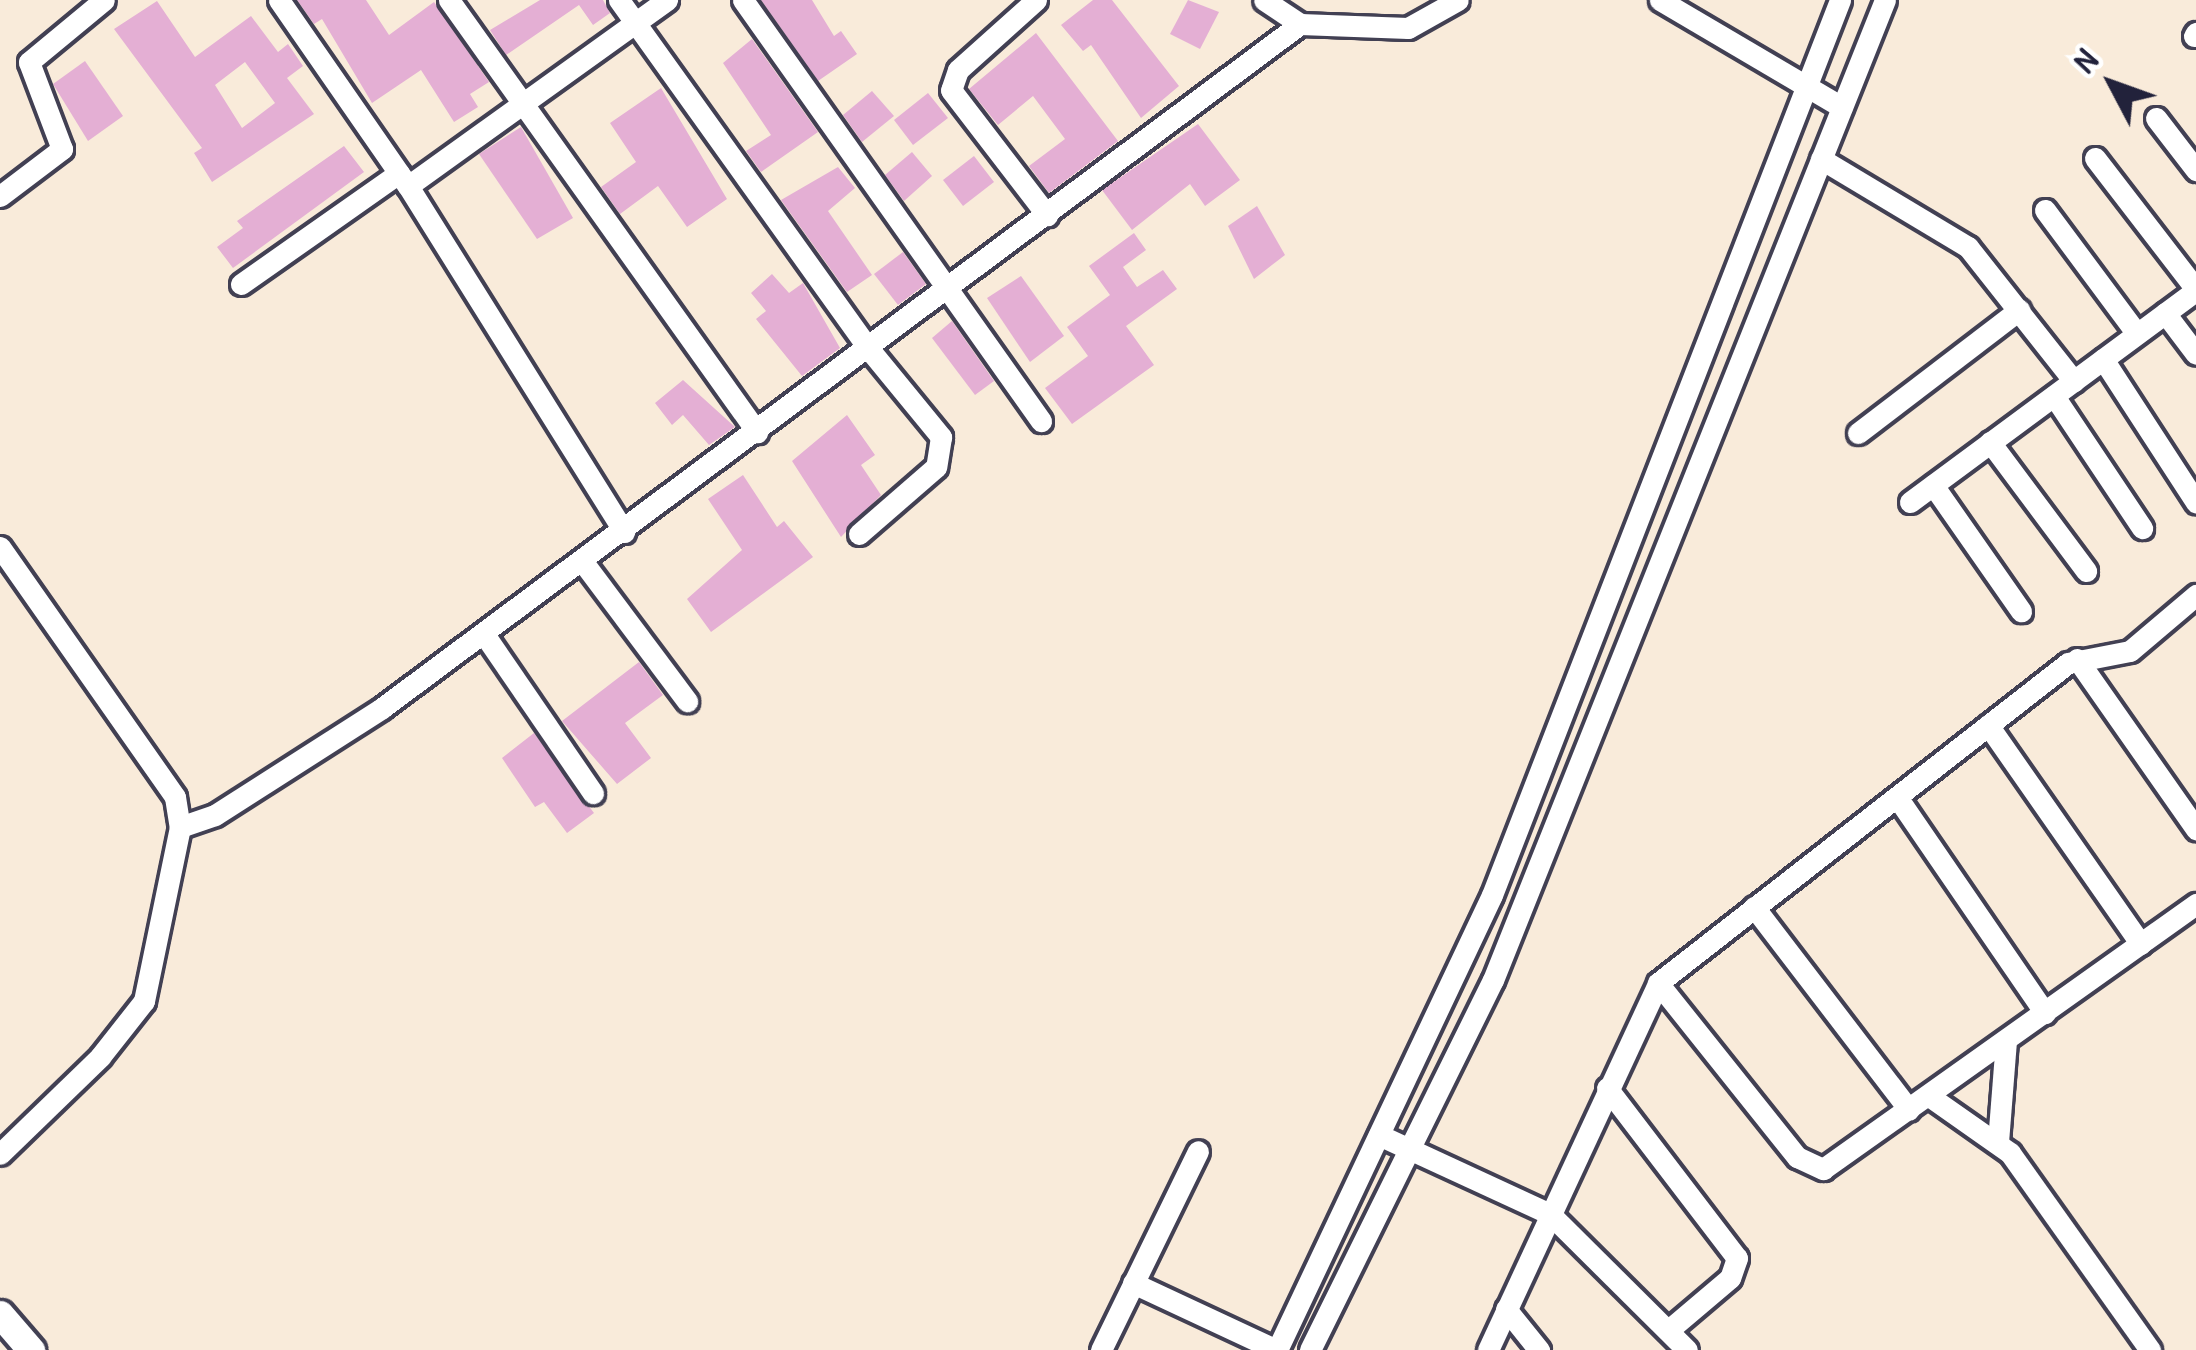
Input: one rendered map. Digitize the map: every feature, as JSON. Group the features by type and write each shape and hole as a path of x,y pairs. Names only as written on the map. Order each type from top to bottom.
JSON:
{"main road":[{"path":"0,1315 31,1350"}],"street":[{"path":"0,196 62,149 29,62 104,0"},
{"path":"279,0 404,180 624,532"},
{"path":"449,0 757,432"},
{"path":"620,0 869,349 945,446 936,467 859,534"},
{"path":"241,284 524,103 667,0"},
{"path":"742,0 951,286 1041,421"},
{"path":"1036,0 958,70 951,90 1047,214"},
{"path":"1264,0 1300,24 1408,28 1458,0"},
{"path":"1660,0 1842,107"},
{"path":"1133,1283 1277,1350 1492,896 1840,0"},
{"path":"1310,1350 1493,980 1885,0"},
{"path":"180,827 214,815 382,708 584,562 1300,24"},
{"path":"2156,118 2196,170"},
{"path":"1910,502 2196,290 2095,158"},
{"path":"1822,159 1957,239 2074,381"},
{"path":"2045,210 2138,334"},
{"path":"1858,433 2019,310"},
{"path":"2165,313 2196,354"},
{"path":"2103,359 2196,502"},
{"path":"2054,395 2142,528"},
{"path":"1990,442 2086,571"},
{"path":"1933,485 2020,611"},
{"path":"0,547 175,797 180,827 144,1001 100,1057 0,1154"},
{"path":"584,562 687,701"},
{"path":"1487,1350 1658,983 2078,659 2130,651 2196,595"},
{"path":"484,634 593,793"},
{"path":"2078,659 2196,829"},
{"path":"1988,725 2141,944"},
{"path":"1546,751 1581,761"},
{"path":"1897,797 2045,1012"},
{"path":"1658,983 1810,1166 1834,1165 2196,904"},
{"path":"1754,907 1909,1111"},
{"path":"1998,1142 2006,1040"},
{"path":"1607,1088 1737,1258 1730,1277 1670,1328"},
{"path":"1929,1096 1998,1142 2150,1350"},
{"path":"1379,1135 1550,1214 1688,1350"},
{"path":"1101,1350 1198,1151"},
{"path":"1506,1310 1539,1350"}],"building":[{"path":"297,0 366,0 389,35 434,2 489,82 470,94 478,107 454,122 421,70 372,103 322,19 314,24"},
{"path":"540,0 603,0 610,13 593,25 579,5 506,55 490,30"},
{"path":"761,0 812,0 834,36 841,31 857,54 818,81"},
{"path":"1093,0 1112,0 1179,86 1141,118 1091,45 1083,51 1061,25"},
{"path":"1188,0 1219,12 1200,49 1170,34"},
{"path":"157,1 195,57 251,16 278,52 288,44 303,66 287,78 314,114 212,182 194,153 202,148 114,29","holes":["245,62 275,103 242,128 215,85"]},
{"path":"1036,33 1118,141 1049,193 1029,166 1065,139 1033,96 998,125 969,89"},
{"path":"752,39 818,132 761,172 746,151 771,135 723,63"},
{"path":"85,61 123,116 88,141 53,84"},
{"path":"661,88 727,199 687,227 658,186 620,214 601,187 636,162 610,123"},
{"path":"872,91 894,116 862,142 843,115"},
{"path":"928,93 948,118 913,145 894,120"},
{"path":"1198,124 1240,180 1205,206 1190,184 1132,230 1102,190"},
{"path":"521,127 573,218 537,239 479,154"},
{"path":"344,146 364,172 233,268 217,247 243,228 237,221"},
{"path":"912,152 932,176 904,201 885,175"},
{"path":"974,156 994,182 963,206 943,180"},
{"path":"838,167 855,188 828,211 872,275 847,292 781,200"},
{"path":"1257,206 1285,255 1254,279 1228,226"},
{"path":"1134,233 1146,250 1123,267 1137,287 1163,270 1177,289 1126,326 1154,365 1072,424 1045,388 1088,356 1067,327 1110,295 1089,266"},
{"path":"903,252 926,284 898,305 874,274"},
{"path":"772,274 789,293 803,283 840,348 802,376 756,319 766,311 751,293"},
{"path":"1021,276 1064,336 1030,362 987,298"},
{"path":"952,321 994,381 975,395 932,338"},
{"path":"683,380 735,427 709,445 683,415 672,425 655,403"},
{"path":"847,415 875,455 861,465 881,495 841,537 792,461"},
{"path":"743,475 777,527 784,521 813,557 711,632 687,599 742,550 708,499"},
{"path":"639,662 663,695 625,723 651,758 617,784 562,721"},
{"path":"534,733 594,813 567,833 544,802 535,807 502,758"}]}
